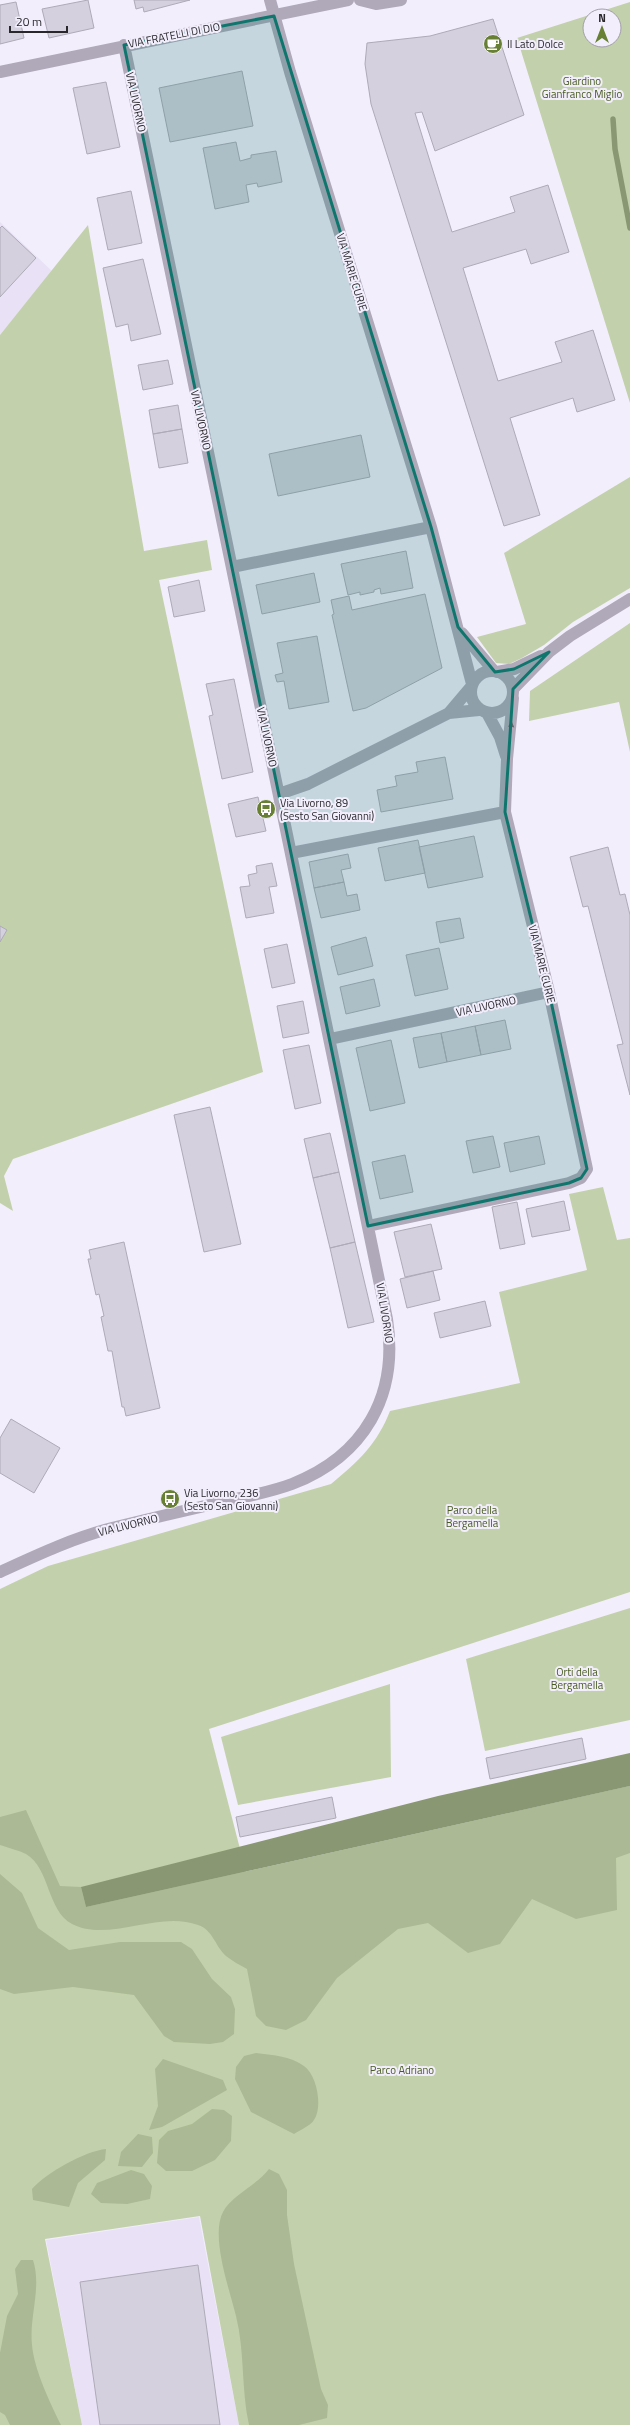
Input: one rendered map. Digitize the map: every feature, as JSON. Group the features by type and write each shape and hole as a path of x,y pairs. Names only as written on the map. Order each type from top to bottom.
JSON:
{"street":[{"name":"VIA MARIE CURIE","path":"270,0 431,527 472,685"},
{"name":"VIA FRATELLI DI DIO","path":"0,72 124,45 348,0"},
{"path":"360,0 376,4 401,0"},
{"name":"VIA LIVORNO","path":"0,1572 53,1548 95,1533 279,1488 322,1470 346,1452 372,1422 383,1394 390,1360 387,1319 124,45"},
{"path":"232,567 431,527"},
{"path":"279,794 308,784 449,712 481,674 514,669 549,652 570,636 630,598"},
{"name":"VIA MARIE CURIE","path":"458,627 496,671"},
{"path":"449,712 500,712 506,709 513,694 549,652"},
{"path":"496,671 508,678 513,694"},
{"path":"472,685 472,700 483,711"},
{"name":"VIA MARIE CURIE","path":"368,1226 569,1183 581,1178 587,1169 549,992 505,812 507,759 513,694"},
{"name":"VIA MARIE CURIE","path":"483,711 500,737 507,759"},
{"path":"291,853 505,812"},
{"name":"VIA LIVORNO","path":"330,1040 549,992"}],"highlighted area":[{"path":"274,16 431,527 458,627 495,672 514,669 549,652 513,689 505,812 549,992 587,1169 581,1178 569,1183 368,1226 124,45"}],"shaded area":[{"path":"0,222 52,271 0,335"},
{"path":"630,1753 630,1786 86,1907 81,1887 438,1796"},
{"path":"630,1786 630,1853 616,1858 617,1910 576,1919 532,1899 500,1944 468,1953 428,1923 398,1929 337,1978 306,2020 286,2030 266,2026 256,2016 247,1969 226,1956 219,1948 211,1934 203,1927 183,1921 167,1921 118,1929 102,1930 86,1929 72,1924 64,1918 58,1910 45,1879 34,1860 20,1851 0,1845 0,1817 26,1810 60,1886 81,1887 86,1907"},
{"path":"0,1874 22,1893 38,1928 69,1950 120,1942 181,1942 192,1949 212,1979 231,1997 235,2009 234,2034 223,2042 210,2044 174,2042 164,2036 134,1995 73,1987 14,1994 0,1989"},
{"path":"256,2053 281,2056 293,2060 309,2070 312,2076 317,2092 317,2114 310,2124 294,2134 251,2112 235,2079 236,2067 244,2056"},
{"path":"163,2059 223,2080 227,2090 162,2127 149,2130 158,2106 155,2069"},
{"path":"212,2109 224,2110 232,2116 231,2141 215,2160 192,2171 166,2171 157,2163 159,2140 168,2131 192,2124"},
{"path":"138,2134 152,2137 153,2153 142,2167 118,2166 121,2152"},
{"path":"106,2149 105,2160 78,2183 69,2207 33,2200 32,2189 47,2176 77,2158"},
{"path":"269,2169 279,2174 287,2190 287,2215 294,2264 321,2389 328,2405 327,2418 299,2425 249,2425 239,2330 222,2264 220,2249 220,2222 223,2212 232,2201 264,2175"},
{"path":"131,2170 144,2174 152,2186 150,2199 127,2204 101,2203 91,2194 97,2183"},
{"path":"199,2217 239,2425 82,2425 46,2240"},
{"path":"21,2260 33,2260 36,2292 32,2323 33,2354 43,2386 61,2425 10,2425 5,2415 0,2412 0,2353 7,2316 18,2294 15,2269"}],"green space":[{"name":"Giardino Gianfranco Miglio","path":"630,2 630,403 517,38 582,17 582,48 622,48 622,8 611,8"},
{"path":"88,225 144,551 207,540 212,570 159,580 263,1072 13,1159 4,1176 13,1211 0,1203 0,335"},
{"path":"630,477 630,588 573,622 544,645 522,658 509,664 496,663 477,637 526,624 504,553"},
{"path":"630,623 630,752 619,702 529,721 530,691"},
{"name":"Parco Adriano","path":"603,1187 617,1240 630,1238 630,1592 209,1729 246,1872 630,1786 630,2425 239,2425 200,2216 45,2239 82,2425 0,2425 0,1589 48,1566 331,1484 350,1468 373,1443 385,1423 390,1411 520,1383 499,1292 587,1270 569,1194"},
{"name":"Orti della Bergamella","path":"630,1608 630,1720 485,1751 466,1659"},
{"path":"390,1684 391,1777 238,1805 221,1737"}],"building":[{"path":"88,0 94,28 49,38 42,9"},
{"path":"134,0 190,0 144,12 143,7 136,9"},
{"path":"16,2 24,38 0,44 0,5"},
{"path":"493,19 524,115 435,151 422,112 415,113 452,232 515,212 510,197 548,185 569,252 531,264 526,249 463,268 498,381 562,362 555,342 593,330 615,400 577,412 573,398 510,418 540,515 504,526 371,104 365,64 367,43 430,36"},
{"path":"242,71 253,126 170,142 159,88"},
{"path":"106,82 120,147 87,154 73,88"},
{"path":"236,142 240,161 251,158 251,155 276,151 282,182 258,187 257,183 246,185 249,202 215,209 203,148"},
{"path":"131,191 142,243 108,250 97,198"},
{"path":"2,226 36,258 0,297 0,228"},
{"path":"143,259 161,334 131,341 128,324 116,327 103,268"},
{"path":"168,360 173,384 143,390 138,365"},
{"path":"178,405 182,429 153,434 149,410"},
{"path":"182,429 188,463 159,468 153,434"},
{"path":"361,435 370,477 278,496 269,454"},
{"path":"406,551 413,588 381,594 380,588 374,590 374,592 360,595 360,592 348,595 341,564"},
{"path":"314,573 320,602 262,614 256,585"},
{"path":"199,580 205,611 174,617 168,587"},
{"path":"425,594 442,668 366,708 353,711 332,615 334,614 331,600 349,596 352,610"},
{"path":"317,636 329,702 289,709 284,681 277,682 275,675 283,673 277,643"},
{"path":"234,679 253,772 222,779 209,716 213,715 206,684"},
{"path":"445,757 453,799 381,812 377,790 397,786 395,776 418,772 416,762"},
{"path":"258,797 266,831 236,837 228,804"},
{"path":"474,836 483,877 428,888 419,847"},
{"path":"418,840 425,873 385,881 378,848"},
{"path":"608,847 620,895 625,894 630,915 630,1095 617,1045 623,1044 588,906 583,907 570,857"},
{"path":"348,854 351,868 341,870 344,882 314,888 309,862"},
{"path":"272,863 277,886 269,887 274,913 246,918 240,887 250,886 248,875 257,873 256,866"},
{"path":"344,882 347,896 357,894 360,910 321,918 314,888"},
{"path":"460,918 464,938 440,943 436,922"},
{"path":"0,926 7,930 0,942"},
{"path":"366,937 373,966 338,975 331,947"},
{"path":"287,944 295,983 272,988 264,949"},
{"path":"439,948 448,989 415,996 406,955"},
{"path":"374,979 380,1006 346,1014 340,987"},
{"path":"303,1001 309,1033 283,1038 277,1006"},
{"path":"505,1020 511,1049 481,1055 475,1026"},
{"path":"475,1026 481,1055 447,1062 441,1033"},
{"path":"441,1033 447,1062 419,1068 413,1038"},
{"path":"391,1040 405,1103 370,1111 356,1048"},
{"path":"309,1045 321,1103 295,1109 283,1050"},
{"path":"210,1107 241,1244 204,1252 174,1115"},
{"path":"330,1133 339,1172 313,1178 304,1139"},
{"path":"493,1136 500,1167 473,1173 466,1141"},
{"path":"539,1136 545,1164 510,1172 504,1143"},
{"path":"405,1155 413,1192 380,1199 372,1162"},
{"path":"339,1172 355,1242 330,1248 313,1178"},
{"path":"564,1201 570,1230 532,1237 526,1209"},
{"path":"517,1202 525,1244 500,1249 492,1207"},
{"path":"431,1224 442,1269 405,1277 394,1232"},
{"path":"124,1242 160,1408 126,1416 124,1407 122,1407 112,1351 108,1351 101,1317 104,1316 99,1294 96,1295 88,1259 91,1259 89,1250"},
{"path":"355,1242 374,1322 348,1328 330,1248"},
{"path":"433,1271 440,1300 407,1308 400,1279"},
{"path":"485,1301 491,1326 440,1338 434,1313"},
{"path":"11,1419 60,1448 34,1493 0,1473 0,1438"},
{"path":"582,1738 586,1759 490,1779 486,1758"},
{"path":"332,1797 336,1818 240,1837 236,1817"},
{"path":"198,2265 220,2425 100,2425 80,2282"}],"waterway":[{"path":"613,119 615,149 630,228"}],"place":[{"name":"Il Lato Dolce","path":"493,44"},
{"name":"Via Livorno, 89 (Sesto San Giovanni)","path":"266,809"},
{"name":"Via Livorno, 236 (Sesto San Giovanni)","path":"170,1499"}],"park label":[{"name":"Parco della Bergamella","path":"472,1516"}]}
